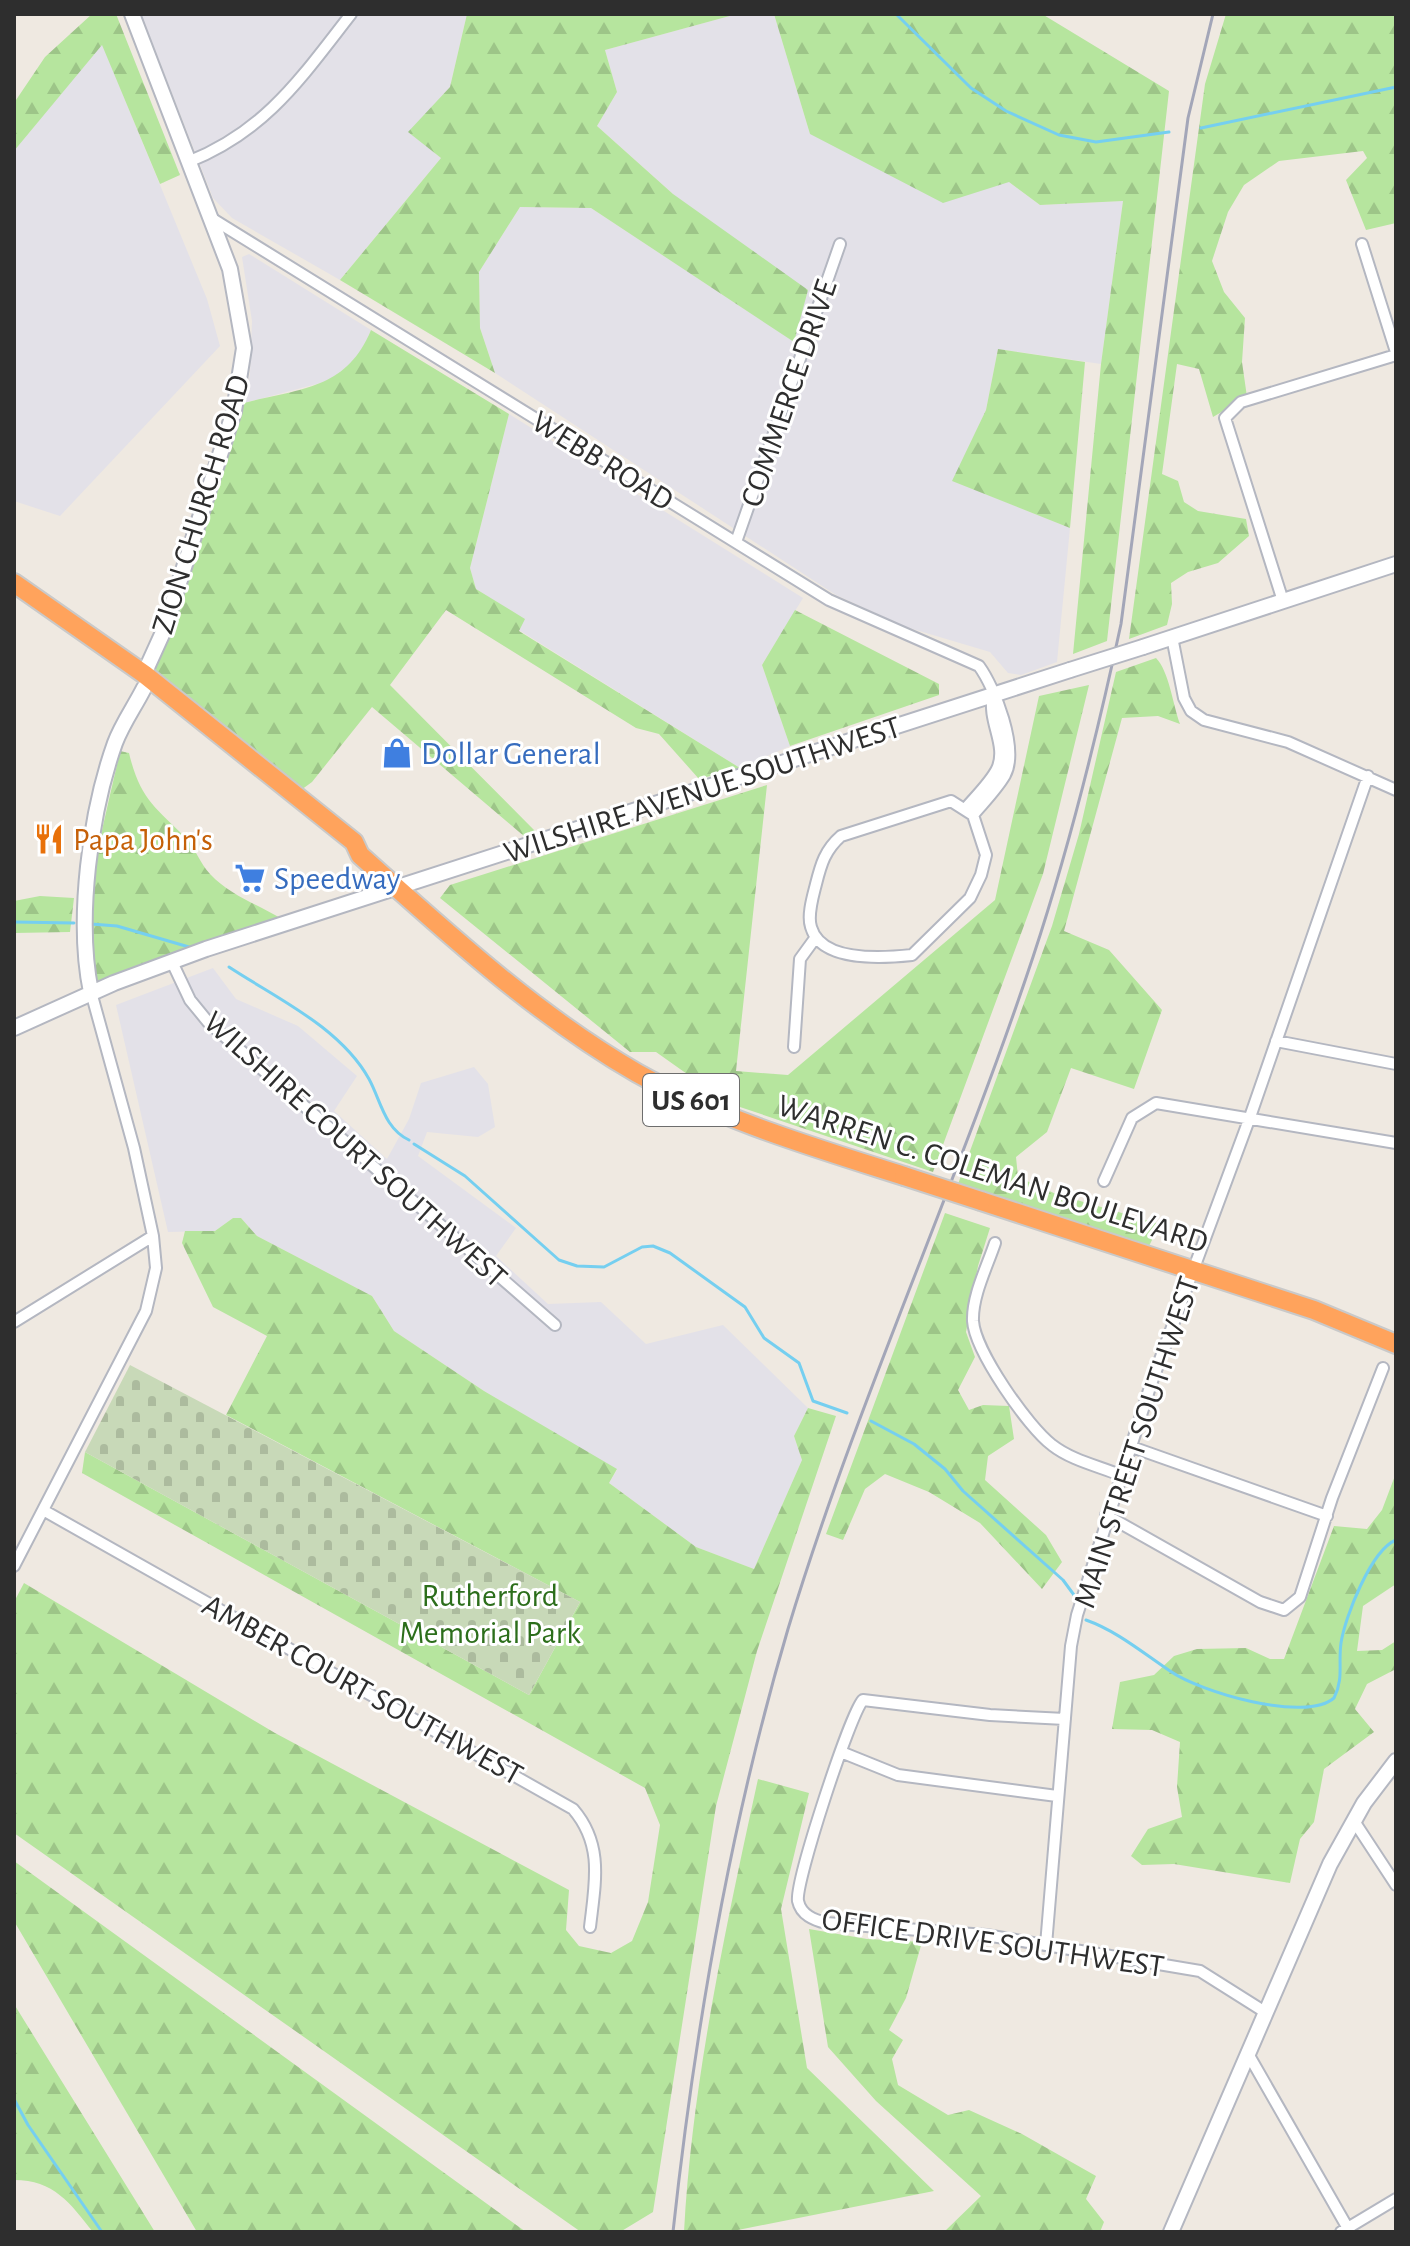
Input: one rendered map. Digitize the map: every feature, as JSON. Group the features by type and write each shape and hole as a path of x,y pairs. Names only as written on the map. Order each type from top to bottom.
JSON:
{"highway":[{"name":"WARREN C. COLEMAN BOULEVARD","path":"14,583 144,681 348,852 360,855 564,1025 638,1073 700,1105 759,1129 1193,1269 1314,1310 1396,1344"}],"street":[{"name":"ZION CHURCH ROAD","path":"91,992 82,932 89,867 116,741 144,681 186,565 234,411 242,374 244,337 239,303 209,216 132,14"},
{"path":"188,162 216,151 260,123 296,84 351,14"},
{"name":"WEBB ROAD","path":"209,216 829,600 878,624 972,661 985,674 1002,715 1010,761 1005,774 969,812"},
{"name":"COMMERCE DRIVE","path":"736,542 840,244"},
{"path":"1283,601 1225,418 1241,402 1396,354 1362,244"},
{"name":"WILSHIRE AVENUE SOUTHWEST","path":"14,1028 91,992 172,962 1396,564"},
{"path":"1172,637 1184,698 1191,711 1204,720 1288,742 1396,790"},
{"name":"MAIN STREET SOUTHWEST","path":"1046,1945 1057,1796 1077,1615 1129,1446 1250,1117 1368,776"},
{"path":"951,801 969,812 986,855 981,875 970,898 946,917 912,955 852,955 831,949 816,937 810,926 813,898 829,847 841,836 951,801"},
{"path":"794,1047 800,959 816,937"},
{"name":"WILSHIRE COURT SOUTHWEST","path":"172,962 190,1000 208,1022 555,1325"},
{"path":"14,1566 146,1311 156,1268 153,1236 134,1148 91,992"},
{"path":"1276,1041 1396,1064"},
{"path":"1104,1181 1132,1118 1145,1107 1173,1103 1396,1143"},
{"path":"14,1322 153,1236"},
{"path":"995,1243 973,1317 985,1351 1044,1439 1075,1458 1120,1475"},
{"path":"1106,1515 1260,1602 1284,1610 1300,1597 1383,1368"},
{"path":"1129,1446 1327,1516"},
{"name":"AMBER COURT SOUTHWEST","path":"43,1510 573,1809 591,1835 596,1855 590,1927"},
{"name":"OFFICE DRIVE SOUTHWEST","path":"1065,1719 990,1715 863,1700 852,1716 800,1884 798,1897 805,1914 814,1920 845,1926 986,1935 1200,1971 1265,2012"},
{"path":"841,1752 898,1775 1057,1796"},
{"path":"1171,2232 1330,1864 1354,1821 1396,1761"},
{"path":"1354,1821 1396,1885"},
{"path":"1247,2052 1346,2231 1396,2199"}],"shaded area":[{"path":"141,14 467,14 450,87 409,132 441,158 340,280 232,218 213,198"},
{"path":"737,14 774,14 810,134 1009,182 1040,205 1123,201 1101,364 998,349 986,410 953,481 1070,528 1057,662 1021,675 1008,673 990,652 906,627 836,595 495,373 480,328 479,272 520,207 591,208 793,341 673,194 597,126 617,92 605,50"},
{"path":"102,44 207,299 220,346 60,516 14,501 14,151"},
{"path":"249,254 371,330 360,357 328,381 244,403 250,373 252,321 242,257"},
{"path":"509,414 803,598 762,665 790,746 740,768 519,630 524,619 476,589 470,568"},
{"path":"213,968 236,999 298,1026 357,1076 334,1111 387,1159 409,1119 421,1083 474,1067 488,1084 495,1127 478,1137 427,1132 418,1156 516,1228 496,1256 548,1304 601,1302 646,1344 723,1325 808,1408 794,1436 802,1460 754,1569 696,1547 609,1483 617,1470 484,1391 394,1331 372,1296 257,1236 241,1218 233,1218 215,1231 168,1232 116,1005"}],"green space":[{"path":"92,14 116,14 180,175 160,184 102,45 14,151 14,103 45,57"},
{"path":"467,14 737,14 605,50 617,92 597,126 673,194 808,290 794,342 591,208 520,207 479,272 480,328 495,373 340,280 441,158 408,132 450,87"},
{"path":"774,14 1042,14 1169,91 1107,641 1073,654 1101,364 1123,201 1040,205 1009,182 943,203 810,134"},
{"path":"1226,14 1396,14 1396,223 1366,230 1346,180 1367,158 1363,151 1279,161 1244,185 1228,212 1212,261 1224,292 1245,318 1242,362 1247,397 1213,417 1199,369 1177,364 1162,474 1178,481 1184,502 1198,511 1246,519 1249,536 1218,563 1188,572 1171,583 1172,604 1167,625 1129,639 1205,84"},
{"path":"371,330 509,414 470,568 476,589 525,619 519,631 740,768 699,779 659,734 636,728 446,610 390,685 535,831 525,837 372,707 312,782 301,790 150,671 159,660 244,403 303,389 335,376 361,350"},
{"path":"998,349 1085,362 1070,528 952,481 986,410"},
{"path":"795,610 939,684 939,695 790,746 762,665"},
{"path":"1156,658 1167,680 1180,724 1158,716 1122,718 1064,931 1109,950 1162,1010 1134,1089 1071,1068 1047,1132 1016,1157 1018,1177 1056,1194 1160,1224 1149,1246 958,1184 1052,926 1079,834 1116,672"},
{"path":"1089,685 1043,874 933,1172 728,1103 656,1052 630,1052 440,898 450,885 767,785 736,1071 788,1075 995,900 1039,696"},
{"path":"120,751 129,753 144,792 189,842 210,874 235,894 282,919 97,982 90,925 92,896 95,866"},
{"path":"40,896 74,898 70,932 14,933 14,901"},
{"path":"945,1213 990,1228 978,1266 966,1332 975,1357 958,1390 969,1410 983,1405 1009,1406 1014,1439 988,1456 985,1480 1046,1535 1062,1562 1042,1589 980,1523 929,1492 885,1474 865,1489 843,1540 826,1534"},
{"path":"233,1218 241,1218 257,1236 372,1296 394,1331 484,1391 617,1469 609,1483 696,1547 754,1569 802,1460 794,1436 808,1408 836,1416 757,1651 716,1806 653,2212 620,2232 581,2232 14,1833 14,1602 24,1583 275,1733 569,1890 566,1930 579,1946 611,1953 632,1941 648,1902 660,1825 645,1788 82,1473 85,1452 529,1695 580,1602 226,1415 267,1336 213,1307 182,1243 185,1231 215,1231"},
{"name":"Rutherford Memorial Park","path":"130,1365 580,1602 529,1695 85,1452"},
{"path":"1396,1473 1396,1584 1363,1606 1357,1651 1382,1650 1396,1641 1396,1669 1367,1684 1355,1709 1374,1732 1324,1769 1314,1822 1300,1839 1290,1883 1174,1864 1142,1865 1131,1856 1148,1829 1182,1817 1177,1787 1180,1742 1152,1730 1112,1729 1120,1682 1154,1675 1174,1656 1197,1649 1246,1648 1270,1659 1284,1659 1334,1526 1367,1529 1382,1510"},
{"path":"758,1779 809,1793 781,1909 807,2068 934,2191 728,2232 684,2232 702,2062"},
{"path":"14,1861 526,2232 197,2232 14,1921"},
{"path":"809,1929 867,1939 922,1942 906,1998 889,2030 903,2040 892,2059 898,2085 948,2115 969,2110 1022,2134 1096,2176 1086,2199 1104,2222 1100,2232 944,2232 981,2196 876,2101 828,2047"},
{"path":"14,2004 155,2232 93,2232 51,2189 14,2180"}],"waterway":[{"path":"896,14 971,88 1006,111 1059,135 1096,142 1169,132"},
{"path":"1201,128 1396,87"},
{"path":"14,922 74,923"},
{"path":"91,924 117,926 189,947"},
{"path":"229,967 306,1015 342,1044 369,1079 389,1121 409,1140"},
{"path":"414,1144 465,1176 559,1260 577,1266 604,1267 642,1247 653,1246 670,1253 745,1307 764,1338 799,1363 813,1401 847,1413"},
{"path":"871,1421 914,1444 945,1469 963,1491 1063,1580 1074,1595"},
{"path":"1086,1620 1119,1636 1170,1671 1204,1688 1277,1706 1320,1705 1334,1698 1337,1691 1343,1632 1361,1586 1377,1557 1396,1540"},
{"path":"14,2099 28,2125 102,2232"}],"railway":[{"path":"673,2232 692,2080 717,1928 767,1703 815,1544 1033,957 1059,875 1092,750 1121,624 1188,118 1213,14"}],"place":[{"name":"Dollar General","path":"397,753"},
{"name":"Papa John's","path":"49,839"},
{"name":"Speedway","path":"250,878"}]}
